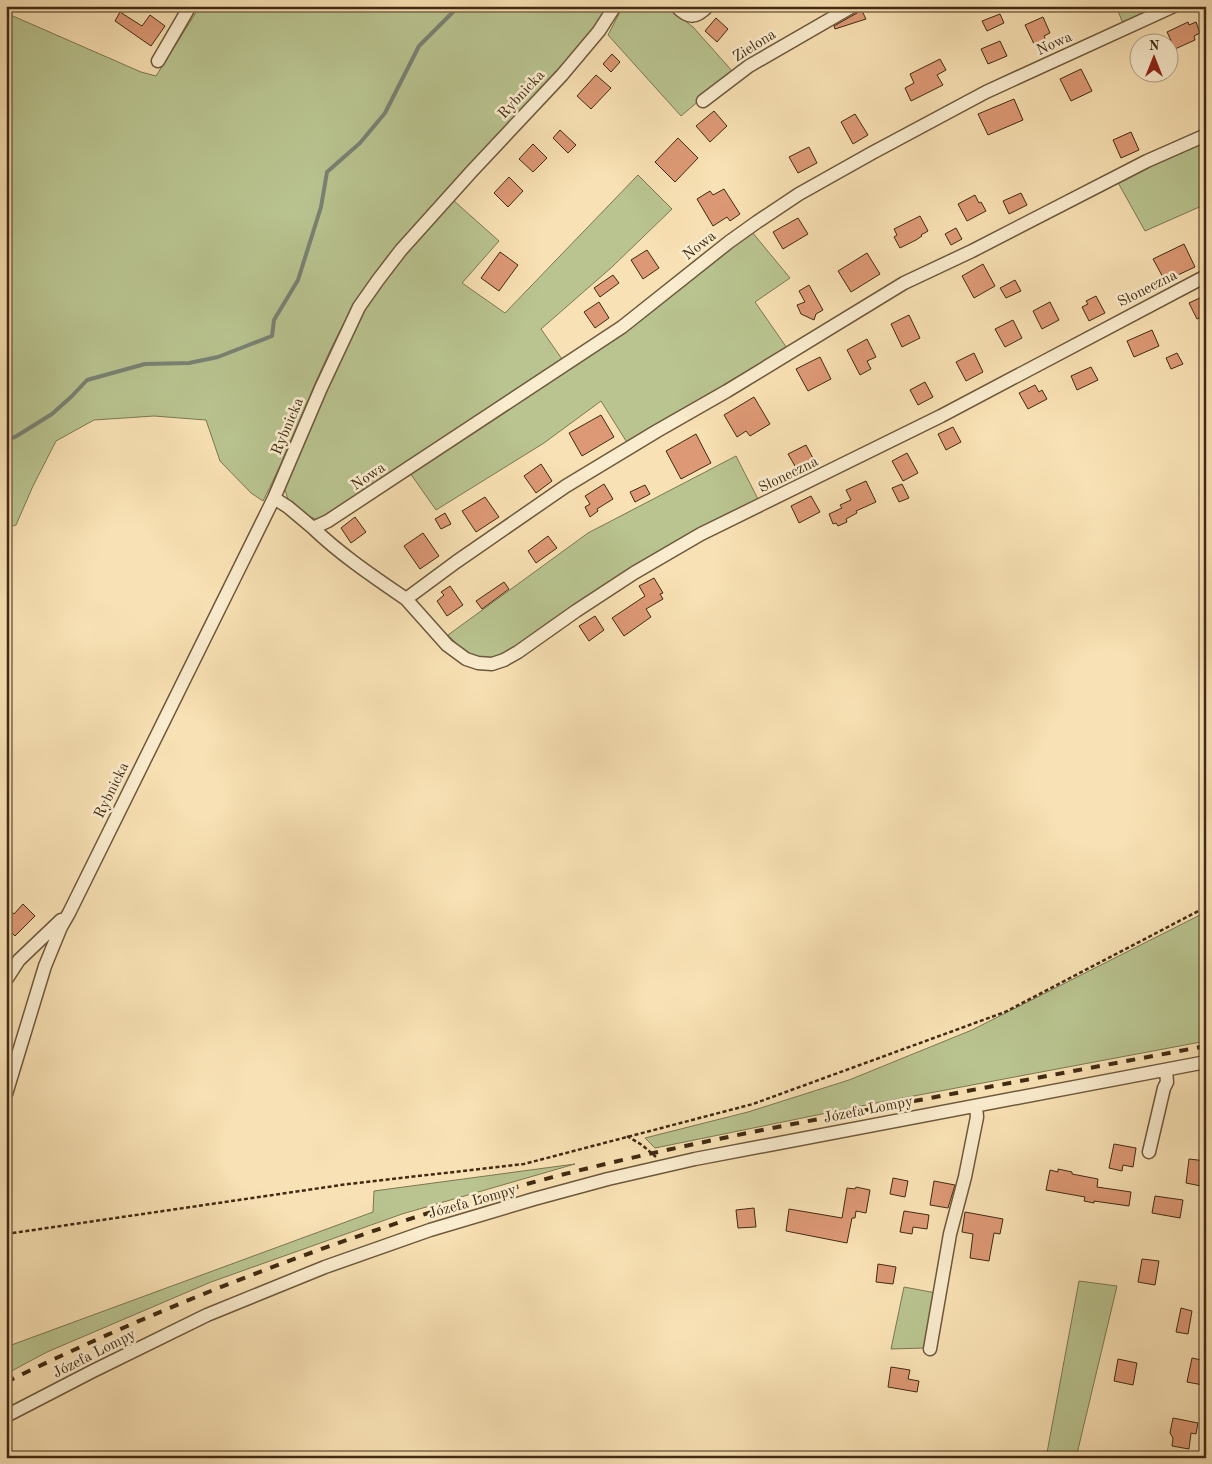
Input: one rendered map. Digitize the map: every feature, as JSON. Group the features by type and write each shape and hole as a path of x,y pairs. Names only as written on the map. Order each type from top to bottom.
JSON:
{"street":[{"path":"158,61 190,6"},
{"name":"Rybnicka","path":"6,1094 45,966 60,927 69,913 274,498 310,411 359,307 413,235 562,75 599,31 615,6"},
{"path":"676,6 686,16 701,13 708,6"},
{"name":"Zielona","path":"703,101 749,66 853,6"},
{"name":"Nowa","path":"313,528 336,516 622,327 729,242 799,194 979,96 1174,6"},
{"path":"406,599 566,486 904,283 972,251 1147,161 1206,135"},
{"name":"Słoneczna","path":"313,528 368,573 406,599 447,644 466,659 478,663 492,664 518,652 634,573 701,534 942,416 1114,323 1206,276"},
{"path":"274,498 313,528"},
{"name":"Rybnicka","path":"6,980 19,960 69,913"},
{"name":"Józefa Lompy","path":"6,1416 207,1314 325,1267 430,1230 534,1199 663,1166 806,1137 1206,1062"},
{"path":"1149,1152 1167,1082 1166,1070"},
{"path":"930,1349 950,1234 965,1177 977,1117 976,1106"}],"path":[{"path":"6,1234 348,1184 524,1164 753,1104 1005,1012 1206,907"},
{"path":"627,1136 653,1153 663,1166"}],"green space":[{"path":"200,6 609,6 601,24 414,226 375,273 350,311 336,338 263,501 251,493 220,461 206,420 154,416 94,420 56,441 16,525 6,528 6,13 141,72 156,76"},
{"path":"623,6 671,6 680,17 693,27 733,72 681,116 608,35"},
{"path":"1116,6 1166,6 1124,26"},
{"path":"1206,135 1206,204 1145,231 1116,179"},
{"path":"638,175 672,209 612,267 541,329 562,359 463,427 323,517 315,519 288,500 285,489 290,472 358,322 368,305 409,249 453,200 499,241 462,283 505,313"},
{"path":"752,232 790,278 755,302 787,348 628,444 601,401 544,443 436,510 410,473 608,344"},
{"path":"736,456 760,503 689,536 621,574 549,626 497,657 477,659 462,649 448,635 588,533"},
{"path":"1206,912 1206,1041 871,1104 655,1148 645,1138 748,1112 849,1080 972,1030"},
{"path":"575,1164 402,1214 211,1282 47,1352 6,1374 6,1347 373,1212 374,1191"},
{"path":"1079,1281 1117,1286 1076,1458 1046,1458"},
{"path":"904,1287 936,1293 926,1348 891,1349"}],"building":[{"path":"861,9 866,19 835,29 834,26"},
{"path":"120,12 142,26 150,15 165,26 151,46 115,21"},
{"path":"1000,14 1004,23 987,31 982,21"},
{"path":"1043,17 1050,33 1044,36 1046,41 1035,46 1025,25"},
{"path":"716,18 728,29 717,42 705,31"},
{"path":"1188,22 1189,25 1196,22 1200,33 1194,36 1195,40 1180,47 1180,32 1167,32"},
{"path":"1000,41 1007,56 988,64 981,49"},
{"path":"612,54 620,62 611,72 603,64"},
{"path":"940,59 946,70 937,75 943,85 911,101 905,88 914,83 910,74"},
{"path":"1081,69 1092,91 1071,101 1060,79"},
{"path":"596,75 611,88 591,109 577,96"},
{"path":"1014,99 1023,120 988,135 978,114"},
{"path":"714,111 727,126 710,142 696,126"},
{"path":"855,114 868,135 853,144 841,122"},
{"path":"560,130 576,145 568,153 553,138"},
{"path":"1131,132 1139,150 1121,158 1113,140"},
{"path":"678,138 698,158 675,182 655,162"},
{"path":"533,144 547,158 533,172 519,159"},
{"path":"809,147 817,163 798,173 789,157"},
{"path":"509,177 523,191 508,207 494,193"},
{"path":"724,189 740,214 730,221 727,217 713,226 697,199 710,191 713,195"},
{"path":"1021,193 1027,205 1009,214 1003,201"},
{"path":"975,195 986,211 967,221 958,204"},
{"path":"920,216 928,231 900,248 894,237 897,235 894,229"},
{"path":"798,218 808,234 783,249 773,232"},
{"path":"956,228 962,239 951,245 945,234"},
{"path":"1184,244 1195,267 1165,281 1153,259"},
{"path":"647,250 659,268 643,279 631,260"},
{"path":"500,252 518,265 499,291 481,278"},
{"path":"867,253 880,274 851,292 838,271"},
{"path":"983,264 995,286 974,298 962,276"},
{"path":"613,275 619,283 600,297 594,288"},
{"path":"1015,280 1021,291 1006,298 1000,288"},
{"path":"809,285 823,310 816,314 814,320 801,314 797,305 805,302 799,291"},
{"path":"1206,295 1206,315 1197,319 1189,303"},
{"path":"1096,296 1105,313 1089,321 1082,307 1088,304 1086,301"},
{"path":"599,302 609,318 595,328 584,312"},
{"path":"1050,302 1059,320 1042,329 1033,311"},
{"path":"909,315 920,338 902,347 891,324"},
{"path":"1013,320 1022,338 1005,347 995,329"},
{"path":"1152,330 1159,346 1134,357 1127,341"},
{"path":"867,339 876,357 867,361 871,369 860,375 847,350"},
{"path":"974,353 983,372 966,381 956,362"},
{"path":"1177,353 1183,364 1171,369 1166,358"},
{"path":"820,357 831,379 808,391 796,369"},
{"path":"1091,367 1098,380 1077,390 1071,376"},
{"path":"925,382 933,397 918,405 910,390"},
{"path":"1035,385 1039,392 1042,390 1047,399 1028,409 1019,393"},
{"path":"754,397 770,424 750,436 746,431 737,437 724,415"},
{"path":"601,415 614,437 582,456 569,433"},
{"path":"953,427 961,442 946,450 938,434"},
{"path":"696,434 711,463 681,479 666,451"},
{"path":"806,445 816,464 799,473 788,454"},
{"path":"907,453 918,473 903,481 892,461"},
{"path":"541,464 552,481 536,493 524,476"},
{"path":"866,481 876,502 856,511 857,513 846,519 847,522 838,526 836,523 833,524 829,514 842,508 840,505 851,500 846,490"},
{"path":"604,484 613,499 597,509 598,511 590,517 585,507 590,504 585,496"},
{"path":"902,484 909,498 899,502 892,488"},
{"path":"645,485 650,494 635,502 630,492"},
{"path":"811,496 820,512 799,523 791,506"},
{"path":"485,497 499,517 476,532 462,511"},
{"path":"445,513 451,524 441,529 435,519"},
{"path":"355,517 366,532 351,543 341,528"},
{"path":"423,533 439,556 420,569 404,546"},
{"path":"548,536 557,548 536,563 528,551"},
{"path":"654,578 663,593 660,594 663,599 646,609 651,617 624,636 612,618 645,596 639,586"},
{"path":"504,582 509,589 482,609 476,601"},
{"path":"450,586 463,605 447,616 437,601 444,595 441,592"},
{"path":"595,616 604,630 589,641 579,626"},
{"path":"23,904 35,916 15,936 6,927 6,906 14,914"},
{"path":"1114,1144 1136,1148 1133,1167 1123,1165 1122,1171 1109,1168"},
{"path":"1189,1159 1206,1161 1206,1176 1202,1175 1201,1186 1186,1183"},
{"path":"1058,1169 1098,1179 1097,1187 1131,1192 1129,1206 1094,1201 1094,1203 1084,1201 1085,1197 1046,1190 1050,1170 1058,1172"},
{"path":"893,1178 908,1181 905,1197 890,1194"},
{"path":"934,1181 955,1185 948,1208 930,1205"},
{"path":"856,1187 870,1190 866,1213 856,1211 855,1218 852,1218 847,1243 786,1231 789,1209 842,1218 847,1188 855,1189"},
{"path":"1155,1196 1183,1200 1180,1218 1152,1213"},
{"path":"754,1208 756,1227 738,1228 736,1210"},
{"path":"904,1211 929,1215 927,1229 913,1227 912,1234 900,1232"},
{"path":"965,1212 1003,1219 1000,1234 994,1233 989,1261 970,1258 973,1234 962,1232"},
{"path":"1142,1259 1159,1261 1155,1285 1138,1282"},
{"path":"878,1264 896,1267 893,1284 876,1282"},
{"path":"1181,1308 1192,1311 1188,1334 1176,1332"},
{"path":"1192,1358 1206,1361 1203,1385 1187,1382"},
{"path":"1118,1359 1137,1363 1133,1385 1114,1381"},
{"path":"891,1367 910,1370 908,1379 919,1381 917,1392 888,1387"},
{"path":"1173,1418 1198,1423 1196,1434 1191,1433 1189,1449 1172,1446 1173,1438 1170,1433"}],"waterway":[{"path":"6,439 15,437 52,414 87,380 145,364 189,363 218,357 272,336 274,320 298,280 321,207 327,172 360,143 385,113 419,46 459,6"}],"railway":[{"path":"6,1382 139,1321 274,1266 412,1218 553,1177 712,1140 1206,1046"}]}
